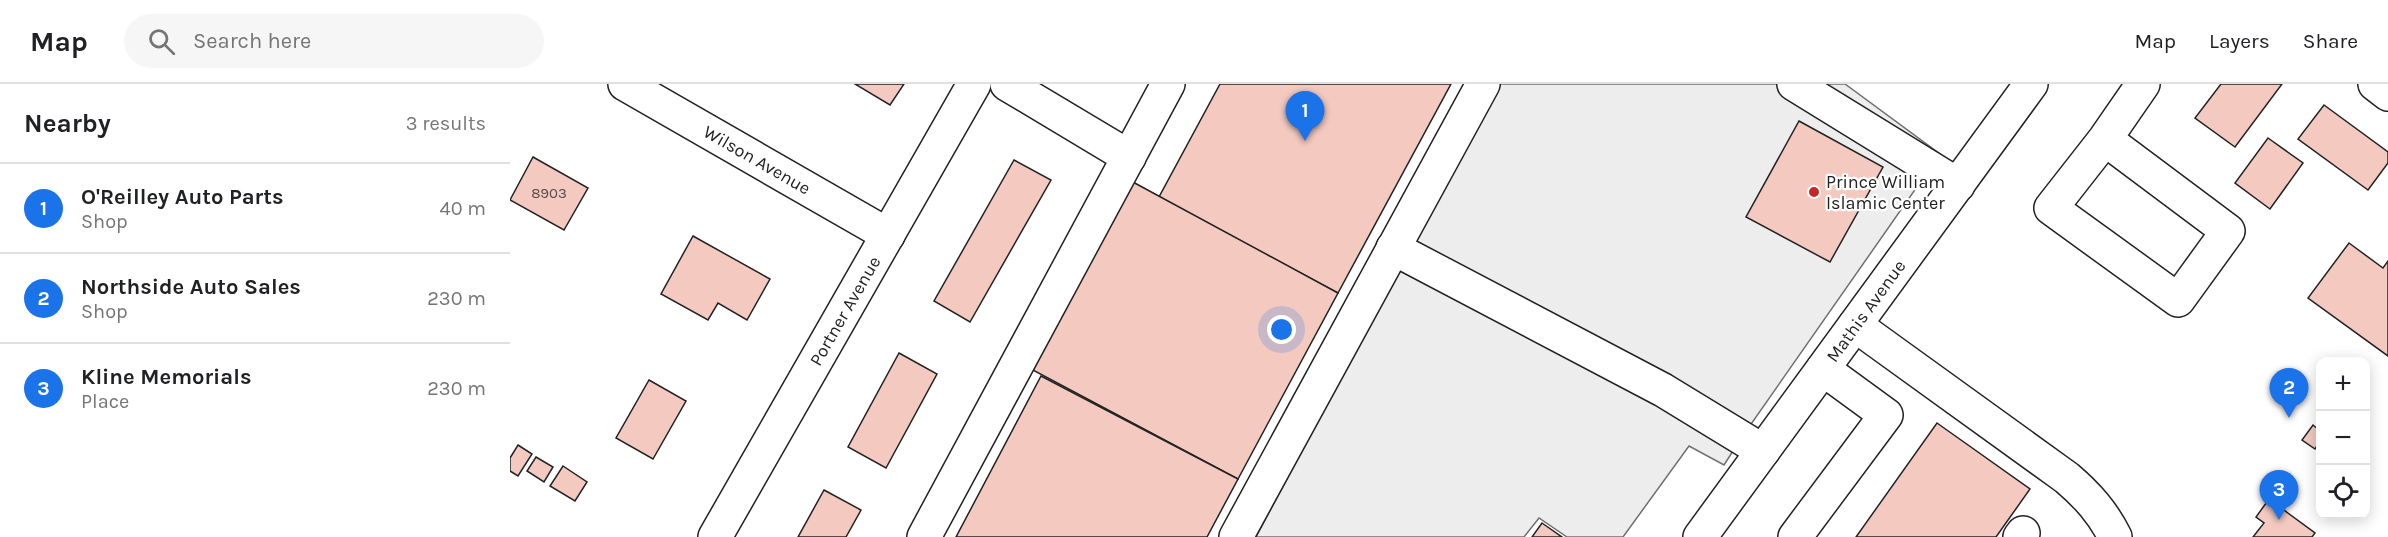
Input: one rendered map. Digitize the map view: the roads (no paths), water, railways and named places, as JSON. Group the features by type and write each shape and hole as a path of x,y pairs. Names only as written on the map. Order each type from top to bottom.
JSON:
{"street":[{"name":"Wilson Avenue","path":"625,84 888,235"},
{"name":"Portner Avenue","path":"715,537 974,84"},
{"path":"1007,84 1129,157"},
{"path":"924,537 1168,84"},
{"path":"1236,537 1483,84"},
{"path":"1794,84 1958,184"},
{"name":"Mathis Avenue","path":"1700,537 2031,84"},
{"path":"2105,139 2228,231 2178,300 2051,207 2105,139 2143,84"},
{"path":"2375,84 2388,94"},
{"path":"1393,248 1663,390 1763,451"},
{"path":"1855,325 2067,478 2088,496 2106,519 2115,537"},
{"path":"1795,537 1886,415 1823,369"}],"place":[{"name":"O'Reilley Auto Parts","path":"1305,141"},
{"name":"Prince William Islamic Center","path":"1814,192"},
{"name":"Northside Auto Sales","path":"2289,418"},
{"name":"Kline Memorials","path":"2279,520"}]}
